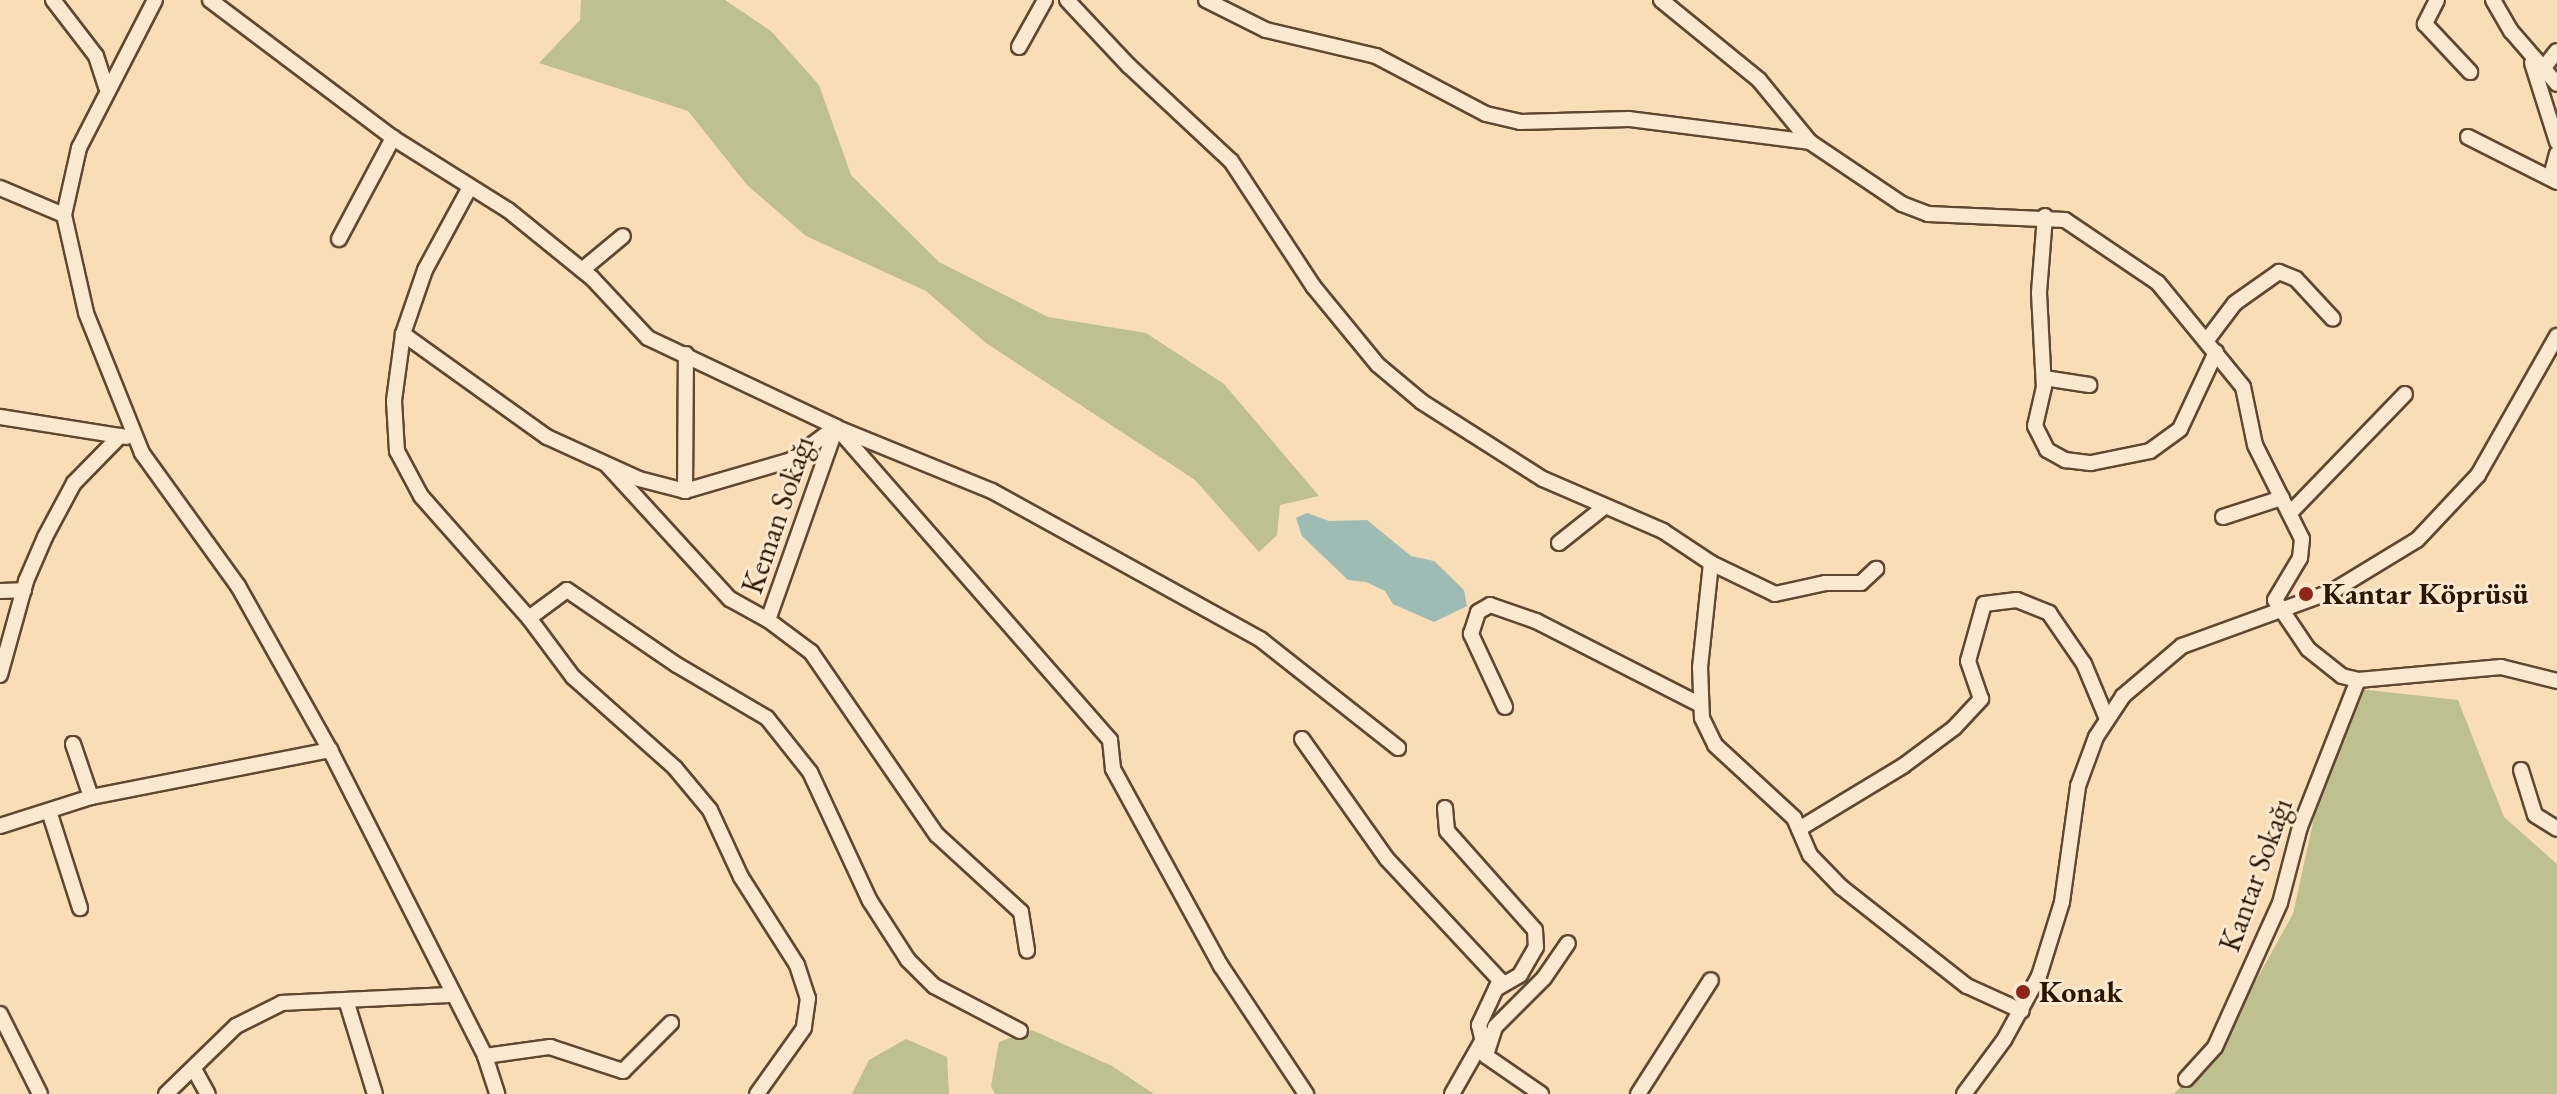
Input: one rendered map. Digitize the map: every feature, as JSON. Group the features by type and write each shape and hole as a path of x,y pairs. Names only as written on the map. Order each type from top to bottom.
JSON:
{"street":[{"path":"53,0 96,56 106,87"},
{"path":"155,0 106,87 79,148 64,215 86,313 136,439 238,586 330,750 485,1056 497,1094"},
{"path":"210,0 393,138 470,187 582,270 648,338 836,427 992,491 1260,639 1398,748"},
{"path":"1019,47 1045,0"},
{"path":"1067,0 1129,66 1231,161 1320,297 1378,365 1422,402 1502,454 1603,508 1663,531 1711,563 1775,594 1825,583 1861,583 1876,569"},
{"path":"1206,0 1266,30 1376,56 1486,114 1520,122 1629,119 1810,142"},
{"path":"1661,0 1759,80 1810,142 1902,204 1928,214 2045,216 2065,220 2158,283 2243,387 2255,445 2291,512 2303,550 2276,594 2279,611 2308,649 2342,676 2358,680 2501,667 2557,681"},
{"path":"2437,0 2425,24 2470,72"},
{"path":"2493,0 2530,55 2557,84"},
{"path":"2542,70 2557,51"},
{"path":"2530,55 2557,142"},
{"path":"2468,137 2554,179 2557,154"},
{"path":"339,239 393,138"},
{"path":"470,187 425,270 403,334 393,426 405,472 529,618 587,692 700,795 747,888 797,965 808,998 804,1028 757,1094"},
{"path":"0,188 64,215"},
{"path":"2045,216 2039,293 2044,378 2035,426 2047,450 2065,460 2121,460 2150,451 2180,429 2212,346 2235,303 2279,272 2296,279 2333,319"},
{"path":"582,270 623,236"},
{"path":"403,334 547,437 607,465 685,491 791,460 836,427"},
{"path":"1964,1094 2022,1011 2052,941 2078,786 2107,719 2143,675 2182,646 2279,611 2360,577 2438,522 2478,475 2557,336"},
{"path":"685,491 686,354"},
{"path":"2044,378 2089,385"},
{"path":"2291,512 2405,394"},
{"path":"0,417 136,439"},
{"path":"836,427 1110,740 1113,769 1221,966 1306,1094"},
{"name":"Keman Sokağı","path":"768,620 836,427"},
{"path":"0,675 24,590 74,483 120,436"},
{"path":"607,465 730,599 768,620 811,652 937,835 1021,912 1027,951"},
{"path":"2223,517 2282,498"},
{"path":"1559,543 1603,508"},
{"path":"1711,563 1700,667 1701,705 1715,745 1799,829 1810,855 1922,955 1967,986 2022,1011"},
{"path":"0,591 24,590"},
{"path":"529,618 567,590 677,665 767,718 810,772 870,901 908,960 934,986 1020,1031"},
{"path":"1799,829 1903,766 1954,728 1981,699 1968,661 1984,604 2017,600 2049,613 2084,664 2107,719"},
{"path":"1505,707 1471,634 1478,612 1490,605 1536,621 1701,705"},
{"name":"Kantar Sokağı","path":"2186,1079 2215,1047 2280,903 2300,827 2358,680"},
{"path":"1302,739 1387,859 1500,980 1479,1025 1484,1049 1541,1094"},
{"path":"73,744 91,797"},
{"path":"0,826 91,797 330,750"},
{"path":"2521,770 2535,815 2557,829"},
{"path":"1445,808 1447,831 1535,930 1536,947 1520,975 1496,989"},
{"path":"49,811 80,908"},
{"path":"1452,1094 1484,1049 1495,1027 1544,978 1568,943"},
{"path":"1638,1094 1711,980"},
{"path":"166,1094 195,1071 236,1026 261,1010 302,1000 453,995"},
{"path":"346,1000 375,1094"},
{"path":"0,1014 40,1094"},
{"path":"485,1056 550,1047 623,1071 671,1023"},
{"path":"195,1071 208,1094"}],"green space":[{"path":"581,0 725,0 771,31 819,85 851,175 939,262 1048,317 1146,333 1224,384 1319,496 1280,505 1277,535 1259,552 1195,480 986,343 926,291 806,236 747,185 688,111 539,63 580,20"},
{"path":"2359,689 2458,700 2504,817 2557,864 2557,1094 2174,1094 2222,1041 2293,914 2334,727"},
{"path":"1032,1030 1112,1066 1154,1094 995,1094 991,1086 999,1042"},
{"path":"906,1039 947,1057 949,1094 852,1094 869,1060"}],"water":[{"path":"1307,513 1329,521 1367,520 1411,556 1434,561 1464,590 1467,606 1434,622 1393,604 1385,591 1366,582 1348,580 1302,536 1296,518"}],"place":[{"name":"Kantar Köprüsü","path":"2306,594"},
{"name":"Konak","path":"2023,992"}]}
